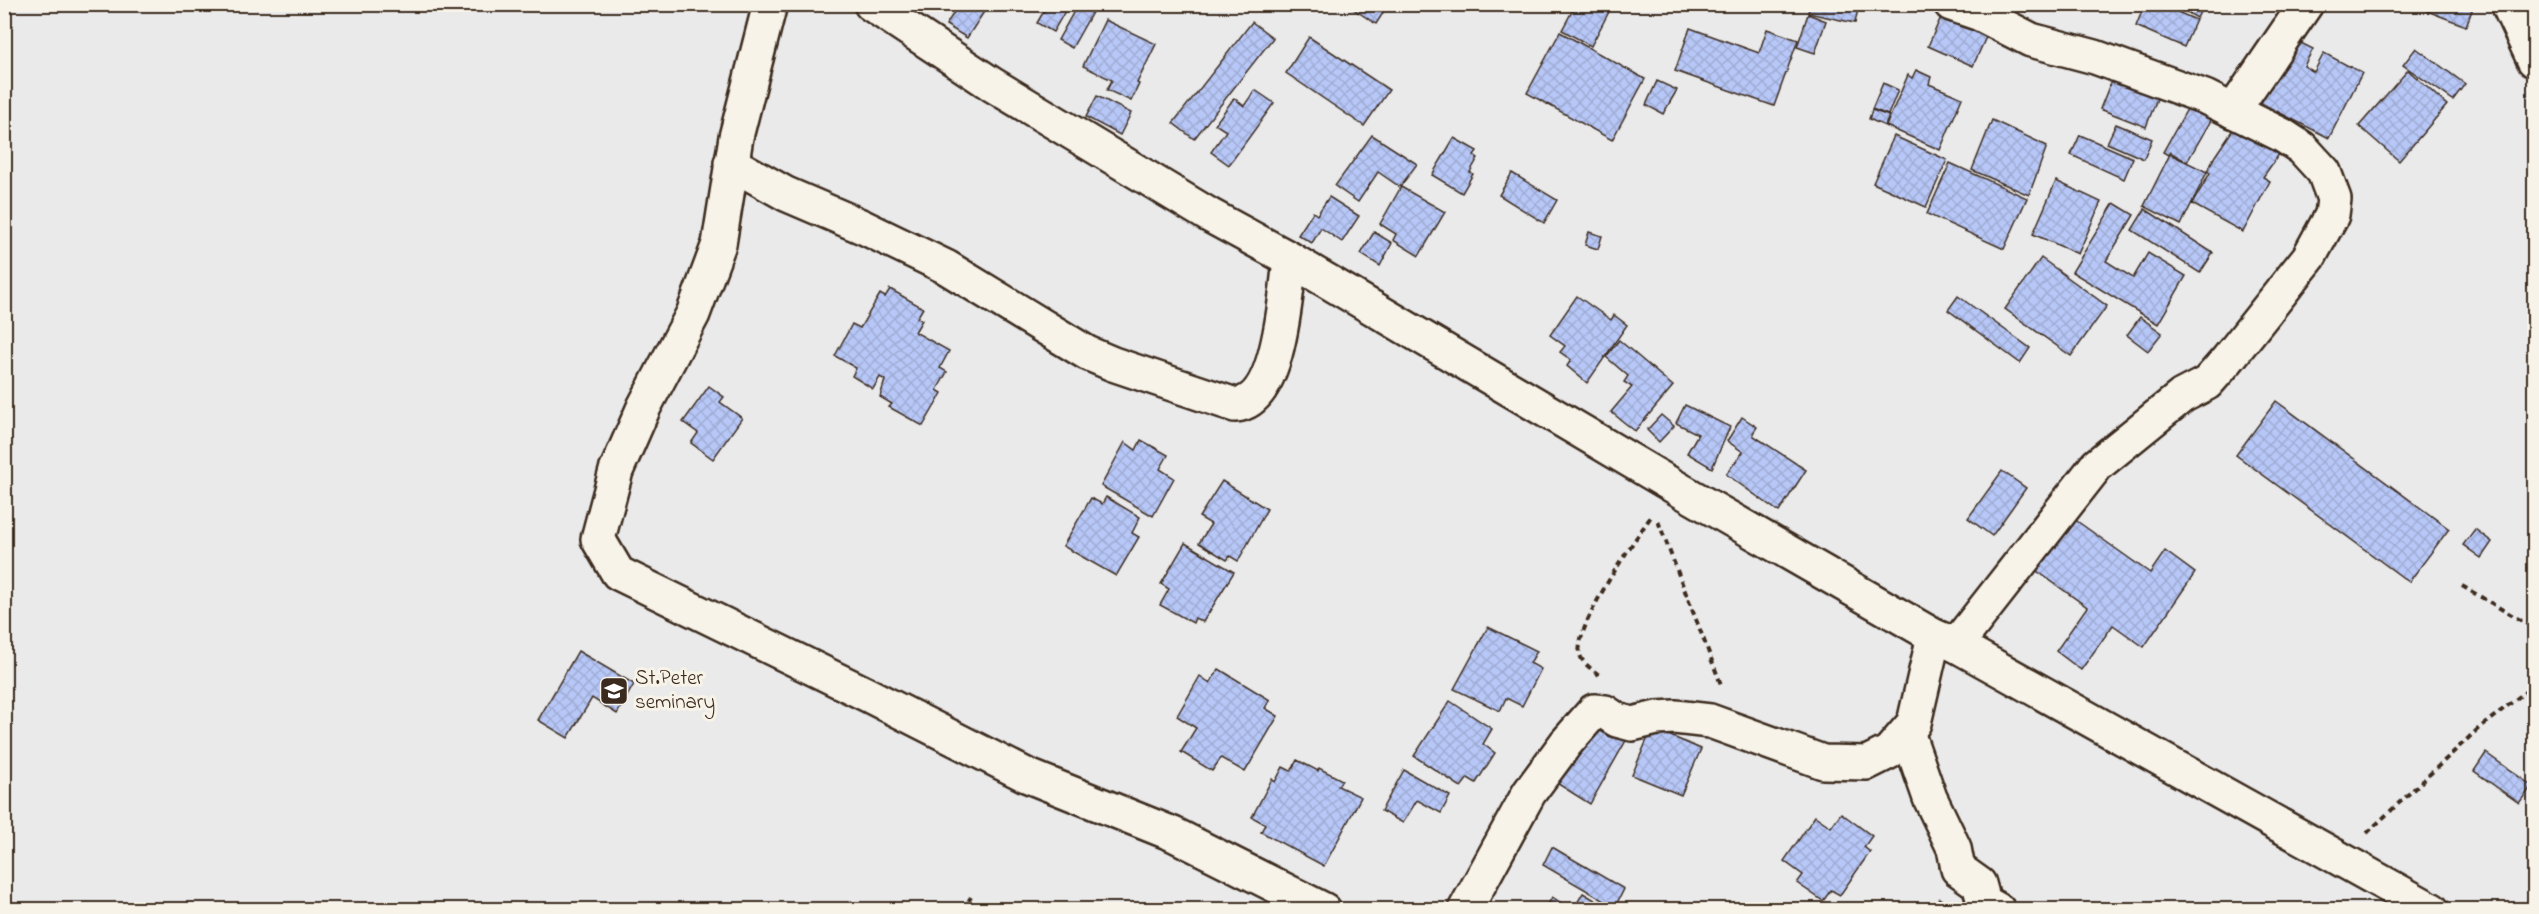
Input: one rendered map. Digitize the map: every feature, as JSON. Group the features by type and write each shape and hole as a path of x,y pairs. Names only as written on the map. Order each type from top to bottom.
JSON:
{"street":[{"path":"770,4 749,79 731,163 724,222 707,278 693,314 644,407 616,471 598,539 618,573 868,694 1026,775 1173,834 1324,909"},
{"path":"871,4 993,85 1209,215 1290,258 1682,490 1945,641 2432,909"},
{"path":"1465,909 1529,793 1566,743 1594,711 1605,712 1625,723 1675,717 1710,721 1822,762 1867,763 1889,752 1914,723 1945,641 2097,465 2182,396 2207,383 2286,288 2324,233 2334,206 2332,191 2324,172 2310,155 2294,142 2205,97 2095,57 2031,40 1980,14 1952,4"},
{"path":"2233,111 2306,4"},
{"path":"2508,4 2534,59"},
{"path":"731,163 786,194 863,227 945,267 1087,353 1235,405 1244,404 1252,398 1277,354 1290,258"},
{"path":"1906,732 1930,798 1954,848 1958,869 1979,884 1984,902 1998,909"}],"path":[{"path":"1607,681 1580,656 1583,631 1613,574 1655,512 1697,618 1737,731"},
{"path":"2462,586 2535,628"},
{"path":"2310,842 2369,833 2478,729 2535,684"},
{"path":"963,909 971,897"}],"building":[{"path":"959,4 989,4 967,38 946,25"},
{"path":"1048,4 1069,4 1053,32 1037,23"},
{"path":"1078,4 1090,4 1095,7 1072,48 1058,40"},
{"path":"1346,4 1371,4 1383,13 1376,24"},
{"path":"1576,4 1612,6 1591,46 1562,30"},
{"path":"1810,4 1859,4 1855,23 1808,13"},
{"path":"2145,4 2159,4 2196,20 2184,47 2136,26"},
{"path":"2173,4 2204,4 2197,18"},
{"path":"2409,4 2478,4 2474,5 2466,26"},
{"path":"1946,6 1991,26 1973,66 1928,46"},
{"path":"1808,14 1826,21 1815,53 1797,47"},
{"path":"1105,20 1156,44 1131,101 1107,90 1112,80 1083,66"},
{"path":"1252,22 1273,38 1194,139 1173,123"},
{"path":"1690,28 1759,53 1767,29 1798,40 1774,106 1675,71"},
{"path":"1560,32 1645,79 1612,140 1527,93"},
{"path":"1309,37 1389,90 1364,126 1286,73"},
{"path":"2297,41 2313,49 2304,66 2314,72 2324,53 2362,73 2329,138 2261,103 2284,58"},
{"path":"2416,48 2465,84 2453,100 2403,65"},
{"path":"1916,70 1931,77 1929,84 1962,98 1940,150 1886,126 1908,75 1912,78"},
{"path":"2408,70 2447,105 2399,161 2359,126"},
{"path":"2114,74 2160,91 2146,127 2100,109"},
{"path":"1657,81 1677,90 1663,114 1646,105"},
{"path":"1883,83 1898,90 1888,115 1872,109"},
{"path":"1255,90 1274,103 1229,165 1211,152 1226,131 1215,124 1234,98 1244,106"},
{"path":"1097,96 1131,113 1120,135 1086,117"},
{"path":"2191,102 2214,115 2187,162 2170,152 2168,155 2163,152"},
{"path":"1872,110 1889,116 1885,126 1869,119"},
{"path":"2240,119 2282,150 2263,177 2270,181 2243,232 2192,204 2210,173 2207,171 2215,156"},
{"path":"1992,120 2047,146 2029,195 1972,170"},
{"path":"2116,124 2152,139 2144,159 2107,143"},
{"path":"1372,135 1417,164 1400,187 1378,172 1358,202 1335,186"},
{"path":"2080,135 2133,158 2124,179 2071,155"},
{"path":"1894,136 1947,160 1926,207 1873,183"},
{"path":"1454,138 1477,151 1474,155 1478,158 1470,172 1473,174 1462,193 1432,175"},
{"path":"2170,154 2207,172 2181,225 2144,206"},
{"path":"1950,163 2027,198 2004,249 1927,214"},
{"path":"1512,173 1557,200 1544,223 1499,195"},
{"path":"2056,181 2101,202 2078,254 2033,234"},
{"path":"1401,187 1445,212 1419,256 1393,240 1396,234 1380,224"},
{"path":"1329,197 1359,216 1342,242 1321,228 1312,243 1298,235 1313,212 1317,215"},
{"path":"2114,203 2134,215 2106,261 2133,278 2148,253 2186,276 2158,324 2072,272"},
{"path":"2145,209 2213,253 2200,273 2132,230"},
{"path":"1374,232 1392,243 1380,266 1361,254"},
{"path":"1589,232 1602,236 1598,249 1585,245"},
{"path":"2041,258 2107,306 2071,356 2005,309"},
{"path":"890,289 923,308 917,318 922,320 915,332 949,351 940,368 947,372 937,390 942,393 923,426 889,407 892,404 880,397 885,380 880,377 873,389 852,376 856,368 835,356 852,324 860,328 880,294 885,297"},
{"path":"1577,296 1611,320 1614,315 1627,325 1587,383 1567,366 1571,360 1560,352 1565,346 1550,335"},
{"path":"1958,296 2030,348 2020,363 1948,310"},
{"path":"2140,317 2162,333 2148,351 2127,335"},
{"path":"1619,340 1673,386 1635,431 1611,412 1632,387 1624,382 1628,376 1606,357"},
{"path":"709,386 724,397 720,402 742,418 713,459 691,443 698,433 683,422"},
{"path":"2276,401 2449,529 2409,582 2236,455"},
{"path":"1685,405 1730,427 1712,468 1687,453 1698,434 1676,423"},
{"path":"1661,415 1674,426 1659,442 1647,430"},
{"path":"1742,417 1757,427 1753,433 1754,436 1806,470 1779,512 1726,474 1743,452 1727,441"},
{"path":"1141,440 1168,455 1160,469 1174,478 1153,516 1101,486 1125,442 1136,450"},
{"path":"2002,471 2026,488 1992,536 1968,518"},
{"path":"1222,481 1267,509 1238,561 1230,556 1227,560 1199,543 1211,524 1199,517"},
{"path":"1106,497 1140,517 1132,533 1139,537 1116,576 1063,546 1091,498 1102,504"},
{"path":"2067,514 2150,573 2165,551 2195,573 2144,647 2113,625 2081,670 2056,651 2087,607 2030,566"},
{"path":"2475,529 2492,542 2481,558 2463,545"},
{"path":"1185,543 1234,572 1203,622 1195,618 1193,623 1160,605 1169,589 1161,584"},
{"path":"1488,627 1537,651 1530,663 1541,669 1522,706 1506,698 1500,711 1454,689"},
{"path":"578,651 634,684 617,714 592,698 568,738 538,720"},
{"path":"1219,669 1270,700 1265,708 1278,716 1245,772 1221,758 1212,771 1181,752 1196,728 1177,716 1200,676 1210,683"},
{"path":"1450,701 1492,729 1483,744 1495,753 1476,783 1468,778 1461,787 1414,756"},
{"path":"1594,717 1628,737 1590,804 1555,782"},
{"path":"1652,728 1701,749 1681,795 1632,775"},
{"path":"2486,753 2532,786 2519,803 2474,771"},
{"path":"1297,760 1342,780 1338,786 1361,797 1324,866 1261,832 1265,824 1252,817 1272,779 1275,782 1283,767 1291,771"},
{"path":"1404,770 1450,796 1441,813 1417,800 1403,823 1381,811"},
{"path":"1841,813 1872,836 1864,847 1870,852 1840,895 1831,890 1823,901 1797,883 1803,875 1784,861 1815,816 1831,827"},
{"path":"1552,847 1624,889 1615,907 1543,865"},
{"path":"1583,893 1608,908 1607,910 1573,910"},
{"path":"1552,897 1572,910 1545,910"},
{"path":"1939,898 1956,910 1931,910"}],"place":[{"name":"St.Peter seminary","path":"614,691"}]}
